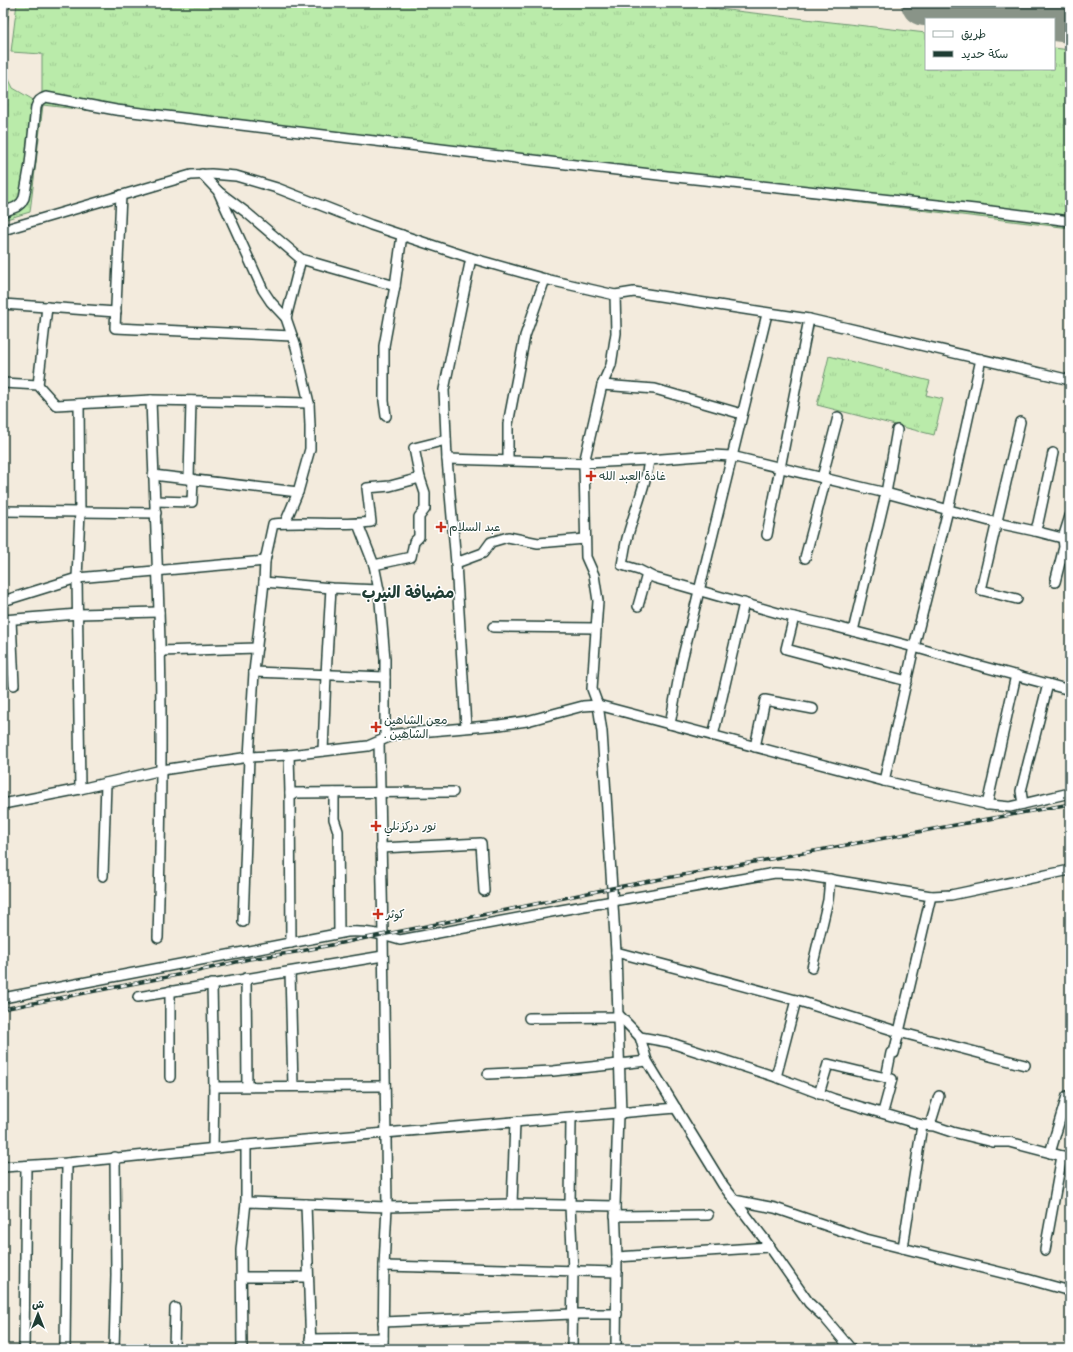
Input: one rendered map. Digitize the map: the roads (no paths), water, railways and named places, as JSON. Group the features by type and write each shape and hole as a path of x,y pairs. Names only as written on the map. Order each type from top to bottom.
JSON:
{"street":[{"path":"3,212 16,207 24,198 30,164 36,107 41,99 46,97 116,110 667,176 959,207 1070,221"},
{"path":"202,174 218,191 247,213 301,259 395,286"},
{"path":"3,230 191,175 222,174 236,176 277,188 341,214 402,235 471,258 545,279 615,294 634,292 719,304 767,314 809,319 1070,380"},
{"path":"218,191 263,290 271,302 286,318 296,347 309,403 310,449 298,492 285,523"},
{"path":"121,195 115,328 292,336"},
{"path":"386,416 384,401 384,346 395,286 402,235"},
{"path":"466,727 456,563 447,458 444,390 471,258"},
{"path":"286,318 301,259"},
{"path":"508,460 508,424 525,336 545,279"},
{"path":"615,294 616,333 611,365 602,385 584,462 586,557 594,575 598,601 592,689 598,705 602,732 616,952 620,1064 620,1114 615,1206 617,1257 616,1349"},
{"path":"3,304 116,312"},
{"path":"38,385 47,307"},
{"path":"670,724 682,660 698,590 767,314"},
{"path":"767,535 809,319"},
{"path":"884,781 914,647 948,510 981,359"},
{"path":"3,383 38,385 56,404 152,400 309,403"},
{"path":"602,385 655,389 742,414"},
{"path":"152,400 153,475 156,513 159,612 162,770 158,938"},
{"path":"155,501 192,502 191,401"},
{"path":"79,404 80,512 77,578 80,789"},
{"path":"805,558 838,417"},
{"path":"1017,599 981,590 1020,422"},
{"path":"853,631 886,492 897,430"},
{"path":"374,564 411,557 414,542 419,536 419,517 425,509 424,488 420,478 414,448 446,440"},
{"path":"1035,531 1038,524 1053,453"},
{"path":"447,458 584,462 649,460 712,455 731,456 886,492 997,523 1066,539"},
{"path":"649,460 643,491 627,536 622,565 655,578 794,617 914,647 1070,690"},
{"path":"153,475 298,492"},
{"path":"243,922 249,757 254,672 265,561 273,524 358,524 371,522 367,488 390,486 420,478"},
{"path":"3,512 156,513"},
{"path":"1055,582 1070,516"},
{"path":"358,524 374,564 379,590 385,677 380,793 387,1207 384,1266 383,1349"},
{"path":"456,563 483,553 491,542 508,537 538,542 585,539"},
{"path":"3,601 77,578 265,561"},
{"path":"638,606 647,574"},
{"path":"264,582 331,588 379,590"},
{"path":"324,751 326,675 331,588"},
{"path":"714,736 744,603"},
{"path":"14,685 7,620 78,614 159,612"},
{"path":"794,617 786,649 907,681"},
{"path":"493,627 596,628"},
{"path":"160,651 257,648"},
{"path":"254,672 385,677"},
{"path":"987,805 1016,675"},
{"path":"1023,804 1021,791 1048,684"},
{"path":"755,747 765,700 813,710"},
{"path":"3,804 80,789 162,770 249,757 289,755 368,746 396,734 499,725 527,721 583,706 598,705 884,781 987,805 1010,807 1070,793"},
{"path":"289,755 291,943"},
{"path":"103,876 106,783"},
{"path":"290,794 453,792"},
{"path":"334,793 334,819 338,831 339,933"},
{"path":"381,848 481,843 484,890"},
{"path":"3,998 339,933 364,931 400,940 613,901 775,874 797,874 931,896 951,895 1070,870"},
{"path":"812,968 828,900 830,879"},
{"path":"886,1078 891,1053 894,1054 931,896"},
{"path":"616,952 796,1000 899,1032 1025,1065"},
{"path":"138,997 383,956"},
{"path":"290,972 292,1086"},
{"path":"246,978 247,1086"},
{"path":"212,984 214,1087 213,1148"},
{"path":"170,991 170,1077"},
{"path":"776,1076 796,1000"},
{"path":"529,1018 618,1016 640,1037 647,1061 723,1185 810,1303 851,1349"},
{"path":"640,1037 668,1042 776,1076 834,1099 926,1125 993,1142 1009,1142 1066,1157 1045,1250"},
{"path":"488,1074 553,1071 647,1061"},
{"path":"819,1094 828,1064 886,1078 892,1080 883,1112"},
{"path":"214,1087 385,1086"},
{"path":"903,1248 926,1125 939,1096"},
{"path":"1050,1153 1067,1096 1070,1097"},
{"path":"3,1167 67,1163 246,1145 676,1108"},
{"path":"571,1118 570,1206 573,1271 572,1349"},
{"path":"512,1204 515,1122"},
{"path":"242,1349 241,1250 246,1202 246,1145"},
{"path":"114,1349 116,1275 115,1157"},
{"path":"65,1349 67,1163"},
{"path":"24,1349 26,1166"},
{"path":"734,1200 774,1208 849,1234 1070,1291"},
{"path":"246,1202 387,1207 512,1204 615,1206"},
{"path":"306,1204 311,1349"},
{"path":"615,1216 708,1215"},
{"path":"617,1257 770,1248"},
{"path":"384,1266 617,1272"},
{"path":"242,1277 308,1277"},
{"path":"174,1349 175,1308"},
{"path":"383,1322 572,1314 617,1314"},
{"path":"310,1339 383,1338"}],"railway":[{"path":"3,1009 612,888 1070,804"}],"place":[{"name":"غادة العبد الله","path":"591,476"},
{"name":"عبد السلام","path":"441,527"},
{"name":"معن الشاهين . الشاهين","path":"376,727"},
{"name":"نور دركزنلي","path":"376,826"},
{"name":"كوثر","path":"378,914"}],"district":[{"name":"مضيافة النيرب","path":"408,592"}]}
